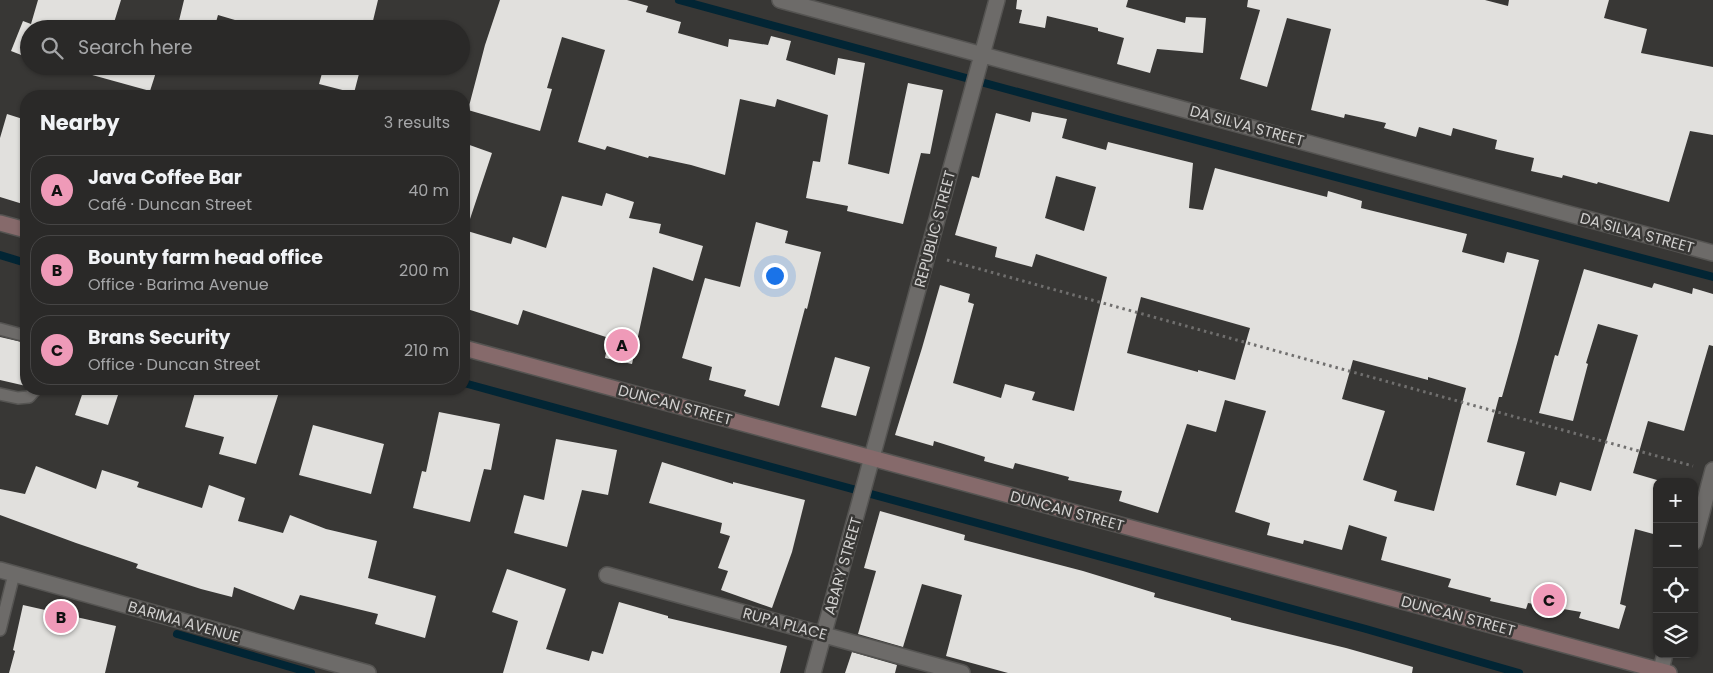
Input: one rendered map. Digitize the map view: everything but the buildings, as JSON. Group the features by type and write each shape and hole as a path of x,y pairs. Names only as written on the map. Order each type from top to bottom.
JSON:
{"street":[{"name":"DA SILVA STREET","path":"780,0 981,58 1713,253"},
{"name":"REPUBLIC STREET","path":"871,466 997,0"},
{"path":"0,223 20,228"},
{"name":"DUNCAN STREET","path":"470,350 871,466 1664,672"},
{"name":"ABARY STREET","path":"813,673 871,466"},
{"path":"1698,527 1713,470"},
{"name":"BARIMA AVENUE","path":"7,572 368,673"},
{"name":"RUPA PLACE","path":"607,575 962,673"},
{"path":"1664,672 1665,658"}],"lane":[{"path":"0,329 20,334"},
{"path":"0,394 18,398 29,397 31,395"},
{"path":"0,630 7,572"}],"path":[{"path":"928,255 1713,470"}],"waterway":[{"path":"679,0 1121,120 1713,277"},
{"path":"0,255 20,261"},
{"path":"470,385 1366,629 1519,673"},
{"path":"177,634 311,673"}],"place":[{"name":"Java Coffee Bar","path":"622,345"},
{"name":"Brans Security","path":"1549,600"},
{"name":"Bounty farm head office","path":"61,617"}]}
